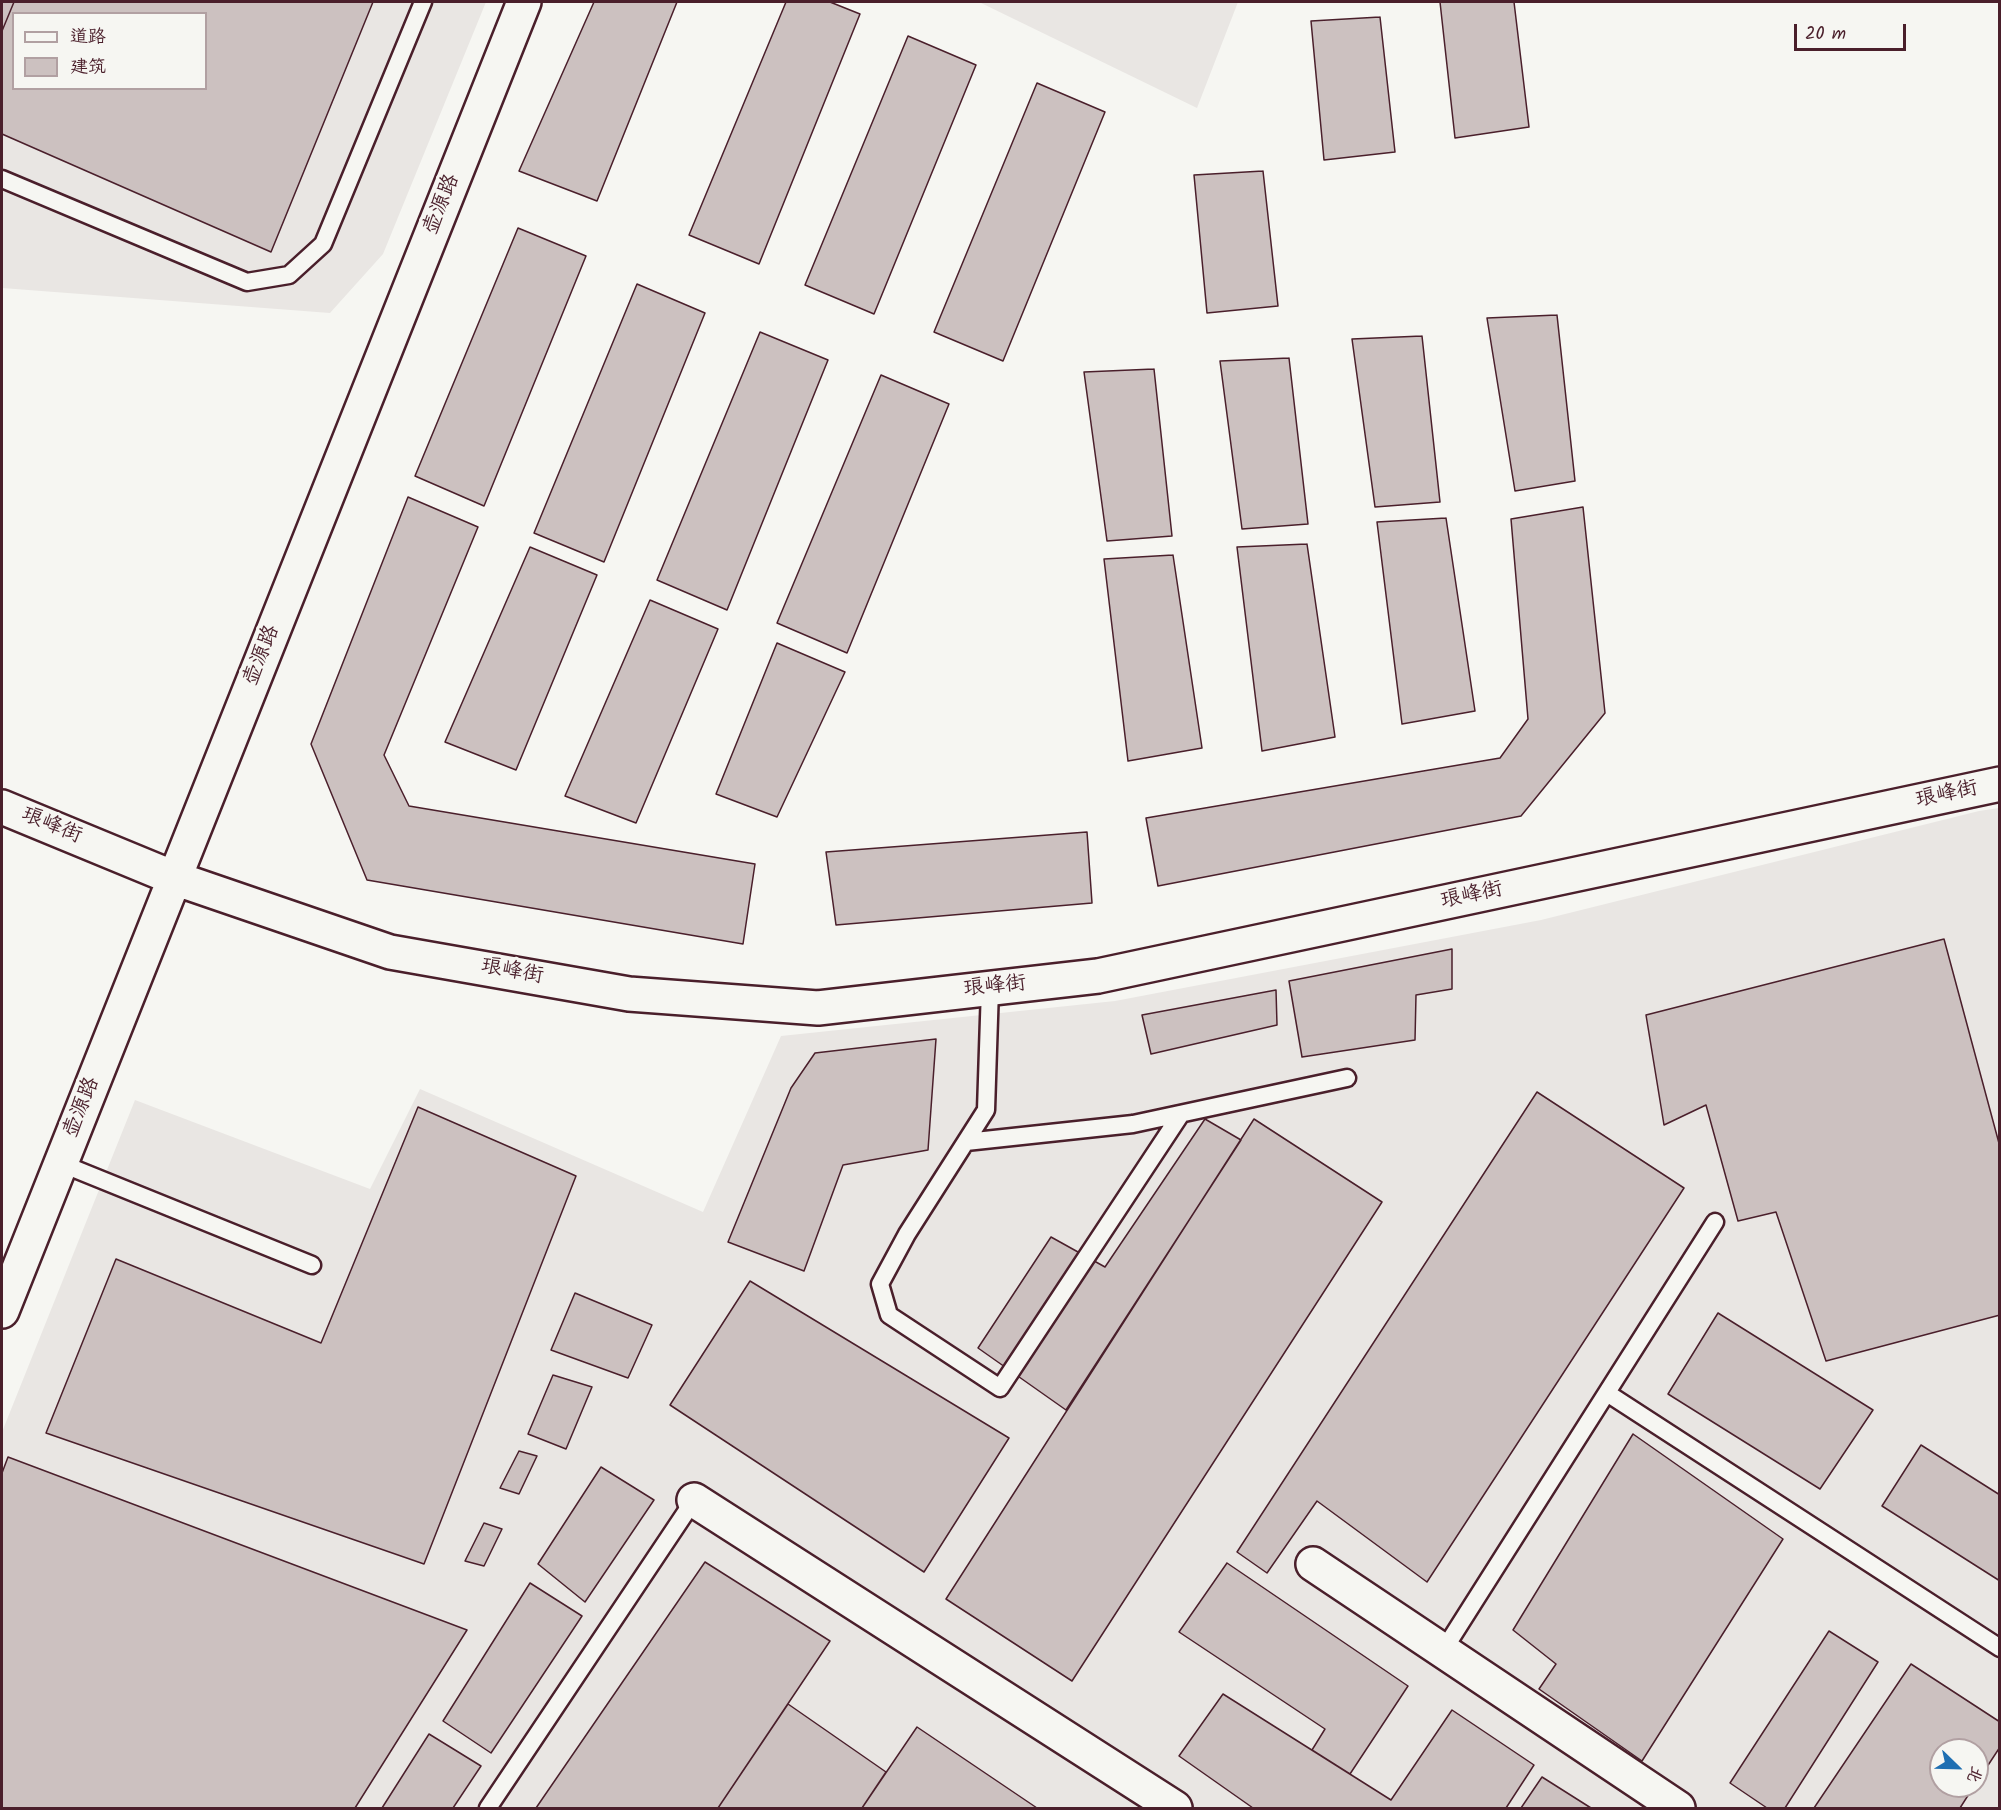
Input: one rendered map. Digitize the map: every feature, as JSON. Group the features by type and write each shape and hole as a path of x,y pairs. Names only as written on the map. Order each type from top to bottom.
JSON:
{"street":[{"name":"壶源路","path":"2,1311 524,2"},
{"name":"琅峰街","path":"2,807 174,878 390,952 629,994 818,1008 1098,976 2000,784"},
{"path":"694,1500 1175,1809"},
{"path":"1313,1564 1678,1809"}],"lane":[{"path":"2,179 247,282 289,275 323,244 423,2"},
{"path":"990,988 986,1110 907,1234 880,1284 889,1315 1000,1388 1181,1114"},
{"path":"966,1142 1133,1124 1347,1078"},
{"path":"60,1163 312,1265"},
{"path":"1443,1651 1715,1222"},
{"path":"1607,1393 2000,1648"},
{"path":"488,1809 694,1500"}],"shaded area":[{"path":"2,2 486,2 383,254 330,313 2,288"},
{"path":"979,2 1238,2 1197,108"},
{"path":"1999,808 1999,1808 2,1808 2,1432 135,1100 370,1189 420,1089 703,1212 781,1036 1115,1001 1541,920 1979,811"}],"building":[{"path":"2,2 14,2 2,31"},
{"path":"14,2 373,2 271,252 2,134 2,31"},
{"path":"594,2 677,2 597,201 519,171"},
{"path":"786,2 830,2 860,14 759,264 689,235"},
{"path":"1440,2 1514,2 1529,127 1455,138"},
{"path":"1380,17 1395,152 1324,160 1311,21"},
{"path":"908,36 976,65 874,314 805,285"},
{"path":"1037,83 1105,112 1003,361 934,332"},
{"path":"1263,171 1278,306 1207,313 1194,175"},
{"path":"518,228 586,256 484,506 415,476"},
{"path":"637,284 705,313 604,562 534,533"},
{"path":"1557,315 1575,481 1515,491 1487,318"},
{"path":"760,332 828,360 727,610 657,580"},
{"path":"1422,336 1440,502 1375,507 1352,339"},
{"path":"1289,358 1308,524 1242,529 1220,361"},
{"path":"1154,369 1172,536 1107,541 1084,372"},
{"path":"881,375 949,404 847,653 777,623"},
{"path":"408,497 478,527 384,755 409,806 755,864 743,944 367,880 311,744"},
{"path":"1583,507 1605,713 1521,816 1158,886 1146,818 1500,758 1528,719 1511,519"},
{"path":"1446,518 1475,711 1402,724 1377,522"},
{"path":"1307,544 1335,737 1262,751 1237,547"},
{"path":"530,547 597,575 516,770 445,742"},
{"path":"1173,555 1202,748 1128,761 1104,559"},
{"path":"650,600 718,629 636,823 565,796"},
{"path":"777,643 845,672 777,817 716,794"},
{"path":"1087,832 1092,903 836,925 826,852"},
{"path":"1944,939 2000,1147 2000,1315 1826,1361 1776,1212 1738,1221 1706,1105 1664,1125 1646,1015"},
{"path":"1452,949 1452,989 1416,995 1415,1040 1302,1057 1289,981"},
{"path":"1276,990 1277,1025 1151,1054 1142,1015"},
{"path":"936,1039 928,1150 843,1165 804,1271 728,1242 791,1088 815,1053"},
{"path":"1537,1092 1684,1188 1427,1582 1317,1501 1267,1573 1237,1552"},
{"path":"418,1107 576,1176 424,1564 46,1433 116,1259 321,1343"},
{"path":"1205,1119 1241,1140 1066,1410 978,1348 1051,1237 1105,1267"},
{"path":"1254,1119 1382,1202 1072,1681 946,1599"},
{"path":"750,1281 1009,1438 924,1572 670,1405"},
{"path":"575,1293 652,1325 628,1378 551,1350"},
{"path":"1718,1313 1873,1410 1820,1489 1668,1394"},
{"path":"553,1375 592,1387 566,1449 528,1434"},
{"path":"1633,1434 1783,1539 1642,1761 1539,1689 1556,1664 1513,1630"},
{"path":"1921,1445 2000,1495 2000,1581 1882,1506"},
{"path":"519,1451 537,1456 519,1494 500,1488"},
{"path":"8,1457 467,1630 355,1808 2,1808 2,1473"},
{"path":"601,1467 654,1500 585,1602 538,1564"},
{"path":"484,1523 502,1529 484,1566 465,1561"},
{"path":"705,1562 830,1641 718,1808 536,1808"},
{"path":"1227,1563 1408,1686 1350,1774 1312,1750 1325,1729 1179,1632"},
{"path":"530,1583 582,1616 491,1753 443,1721"},
{"path":"1829,1631 1878,1662 1785,1808 1767,1808 1730,1783"},
{"path":"1911,1664 2000,1722 2000,1747 1989,1764 1989,1738 1929,1738 1929,1798 1966,1798 1960,1808 1814,1808"},
{"path":"1223,1694 1391,1800 1452,1710 1534,1765 1506,1808 1253,1808 1179,1756"},
{"path":"788,1704 886,1772 862,1808 718,1808"},
{"path":"917,1727 1037,1808 862,1808"},
{"path":"429,1734 481,1766 453,1808 382,1808"},
{"path":"1542,1777 1591,1808 1521,1808"}]}
